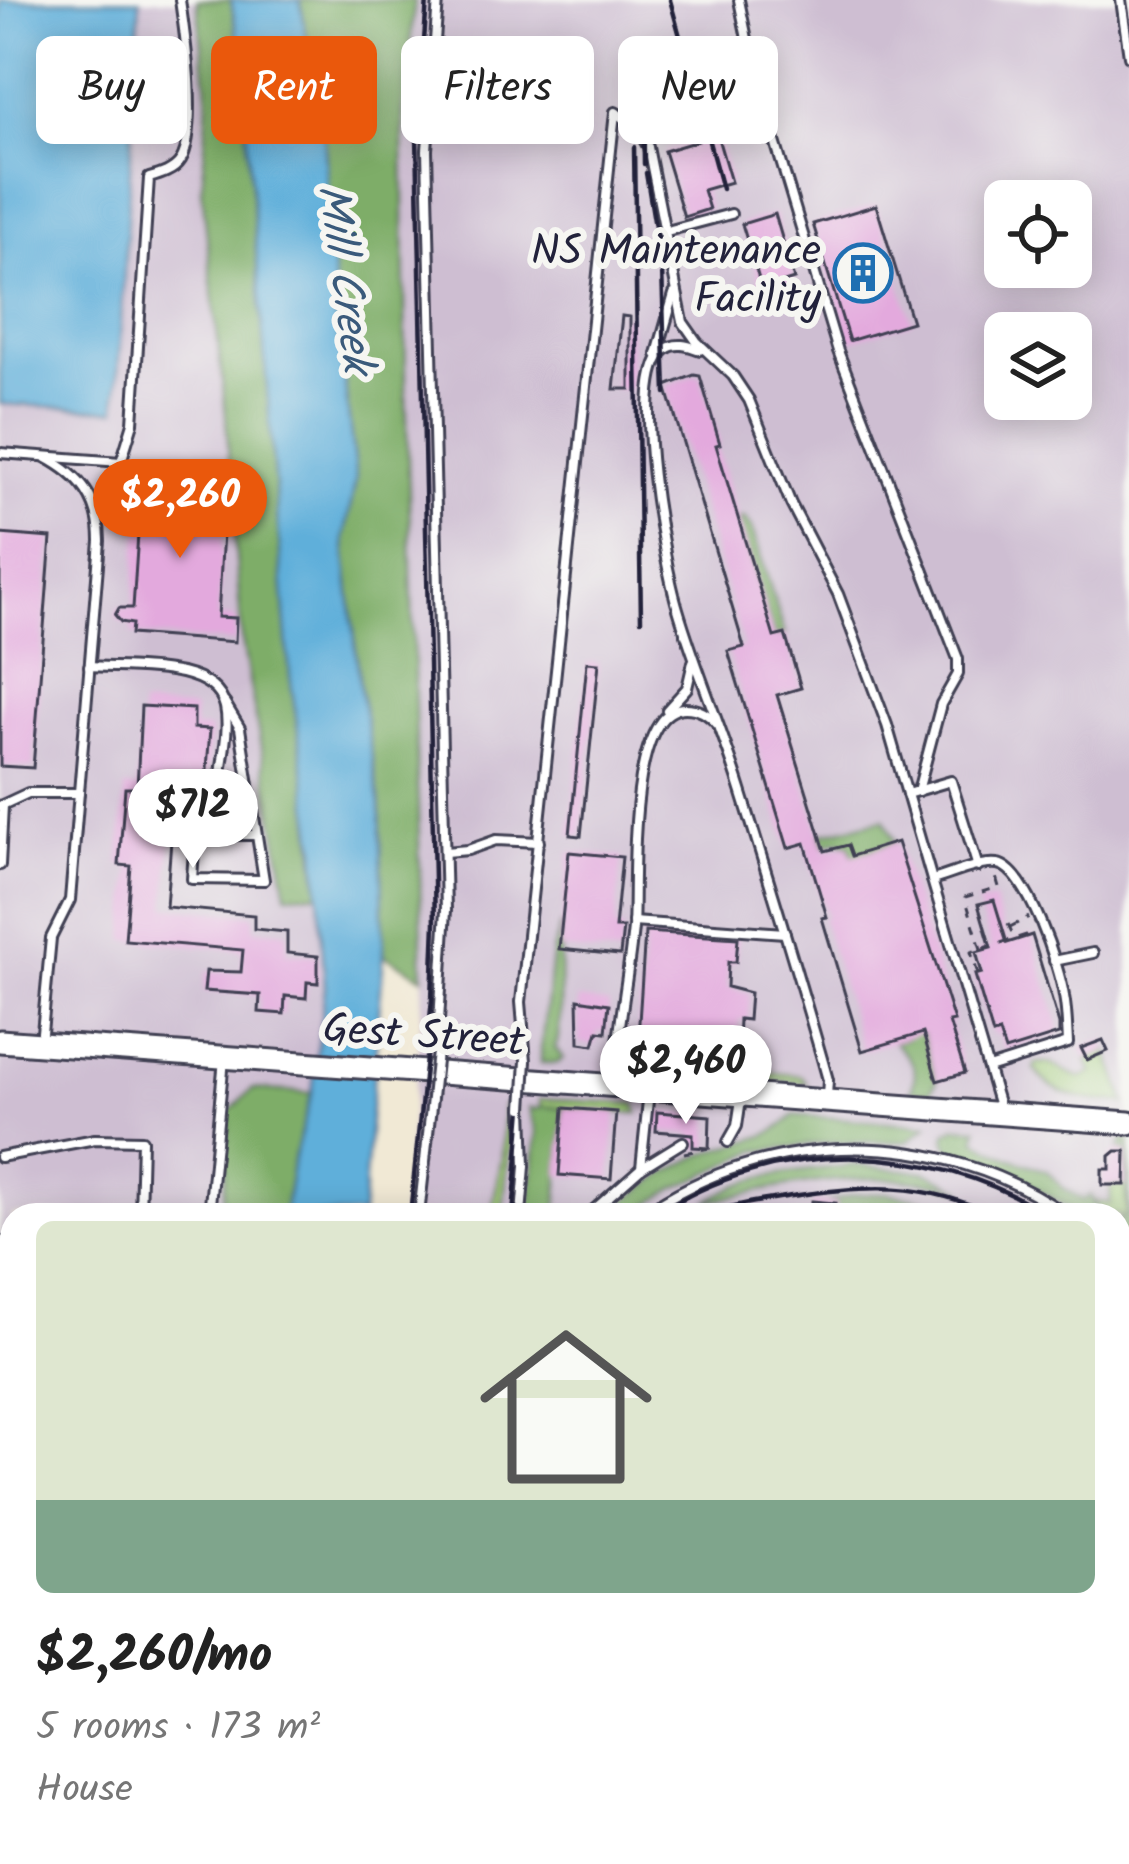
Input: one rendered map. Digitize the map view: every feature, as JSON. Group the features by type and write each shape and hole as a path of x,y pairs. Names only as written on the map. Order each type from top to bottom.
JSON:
{"street":[{"name":"Gest Street","path":"0,1041 1129,1123"}],"lane":[{"path":"0,453 122,462 129,444 149,178 166,173 182,159 188,123 189,59 180,0"},
{"path":"420,1203 447,932 428,201 428,118 438,0"},
{"path":"739,0 750,56 838,351 958,659 958,674 938,714 918,791"},
{"path":"1121,0 1129,56"},
{"path":"522,1203 526,1061 520,1013 615,112 636,129 648,147 683,322 749,400 787,496 838,594 886,725 1001,1114"},
{"path":"663,232 731,214"},
{"path":"672,270 673,304 652,379 651,442 658,519 674,594 726,741 828,1080 827,1102"},
{"path":"652,379 661,355 674,345 712,356"},
{"path":"41,1044 51,938 70,900 100,523 95,502 81,483 68,469 45,457"},
{"path":"614,1086 633,922 632,870 642,776 659,721 687,688 692,652"},
{"path":"89,666 196,674 213,684 241,728 264,880 192,879 195,835 256,836"},
{"path":"220,782 225,703"},
{"path":"659,721 675,709 695,709 715,721 726,741"},
{"path":"907,794 951,782 977,867"},
{"path":"0,865 2,805 28,793 79,793"},
{"path":"445,852 496,840 539,842"},
{"path":"932,880 992,864 1012,872 1043,930 1064,994 1067,1043 988,1068"},
{"path":"633,922 785,933"},
{"path":"1054,961 1094,953"},
{"path":"209,1203 224,1058"},
{"path":"641,1168 649,1089"},
{"path":"728,1142 737,1126 741,1096"},
{"path":"0,1157 95,1139 142,1140 140,1203"},
{"path":"602,1203 641,1168 683,1142"},
{"path":"663,1203 745,1165 843,1148 911,1153 962,1164 1010,1182 1046,1203"}],"path":[{"path":"981,949 962,896 999,887 992,864"},
{"path":"1016,939 1009,926 1036,914"},
{"path":"978,974 971,952 1043,930"},
{"path":"670,1148 695,1154 728,1142"}],"shaded area":[{"path":"0,0 231,0 237,36 211,36 211,144 248,144 325,987 312,1093 286,1203 0,1203"},
{"path":"415,0 1129,0 1129,1203 402,1203 423,977 403,144 594,144 594,36 411,36"}],"green space":[{"path":"197,0 231,0 237,36 211,36 211,144 248,144 277,502 319,893 287,894 242,641 226,417 202,190 208,100"},
{"path":"300,0 415,0 411,36 401,36 401,144 423,977 384,955 380,804 360,687 344,537 356,479 335,301 325,144 377,144 377,36 307,36"},
{"path":"738,518 746,519 752,528 785,634 774,637"},
{"path":"884,819 896,843 868,852 899,1012 849,845 839,841 823,845 820,834"},
{"path":"561,924 555,1048 563,1058 558,1063 541,1063 553,948"},
{"path":"918,1018 937,1081 930,1092 911,1091 914,1067 894,1042 907,1038"},
{"path":"759,1050 765,1072 802,1076 807,1083 626,1069 626,1063 757,1072"},
{"path":"1108,1051 1126,1103 1064,1093 1034,1069 1036,1063 1048,1063 1081,1078 1092,1073 1087,1060"},
{"path":"253,1089 312,1093 286,1203 223,1203 230,1111"},
{"path":"540,1099 636,1104 638,1113 540,1106"},
{"path":"504,1105 514,1107 503,1203 493,1203 502,1157"},
{"path":"529,1108 564,1108 558,1203 530,1203 537,1133"},
{"path":"794,1115 928,1125 907,1142 832,1142 757,1151 651,1203 624,1203 681,1165 785,1124"},
{"path":"956,1127 978,1128 976,1140 1047,1171 1083,1200 1091,1195 1093,1203 1060,1203 1010,1172 954,1154 946,1133"},
{"path":"1123,1139 1129,1140 1129,1203 1126,1151 1119,1151"},
{"path":"853,1165 926,1172 964,1190 899,1179 835,1180 707,1202 759,1179"},
{"path":"1111,1185 1125,1185 1126,1203 1110,1203"},
{"path":"887,1193 938,1203 828,1202"}],"water":[{"path":"0,0 140,0 138,36 36,36 36,144 132,144 116,410 0,404"},
{"path":"231,0 300,0 307,36 237,36"},
{"path":"248,144 325,144 335,301 356,479 344,538 360,687 380,804 384,955 363,1203 286,1203 312,1093 325,987 316,850 290,676"}],"building":[{"path":"688,144 720,144 731,182 703,190 709,209 684,217 664,151"},
{"name":"NS Maintenance Facility","path":"876,205 912,322 849,341 813,224"},
{"path":"775,214 794,279 762,289 742,224"},
{"path":"622,316 630,317 630,389 614,389"},
{"path":"700,376 774,637 785,634 801,688 777,695 825,851 848,845 852,856 897,842 954,1021 949,1022 965,1073 937,1081 923,1033 862,1051 805,843 788,848 728,651 744,647 666,386"},
{"path":"142,474 226,481 218,617 236,618 235,642 131,634 132,624 115,615 119,608 133,608"},
{"path":"0,534 51,538 33,768 0,766"},
{"path":"587,662 599,663 581,836 570,835"},
{"path":"141,706 194,709 194,728 210,729 206,782 188,780 187,788 175,787 166,907 254,915 254,929 287,932 287,953 318,956 318,983 307,982 306,998 285,996 284,1014 259,1012 260,995 204,991 206,971 241,972 243,950 125,940 131,866 119,865 125,788 137,788"},
{"path":"569,852 622,857 615,928 623,928 620,955 559,949"},
{"path":"994,900 1007,943 1032,935 1059,1024 1059,1034 1005,1051 999,1033 993,1035 975,975 982,973 976,952 991,948 978,904"},
{"path":"645,932 738,938 736,962 728,962 727,987 750,993 748,1020 739,1019 738,1043 759,1045 758,1072 626,1063 628,1036 638,1037"},
{"path":"578,999 609,1004 606,1032 598,1031 594,1045 579,1043"},
{"path":"1103,1040 1108,1051 1087,1060 1081,1048"},
{"path":"564,1108 616,1112 611,1179 559,1175"},
{"path":"657,1112 710,1116 709,1148 693,1147 693,1134 656,1131"},
{"path":"1126,1151 1125,1185 1102,1185 1102,1169 1110,1169 1110,1156"}],"railway":[{"path":"411,1203 435,923 417,136 427,0"},
{"path":"670,0 722,189"},
{"path":"644,144 644,164"},
{"path":"634,147 641,620"},
{"path":"646,173 662,269 666,393"},
{"path":"514,1203 522,1107"},
{"path":"677,1203 750,1172 801,1161 852,1158 903,1161 953,1172 1026,1203"},
{"path":"752,1203 870,1188 919,1191 965,1203"}],"place":[{"name":"NS Maintenance Facility","path":"863,273"}],"water label":[{"name":"Mill Creek","path":"347,278"}]}
